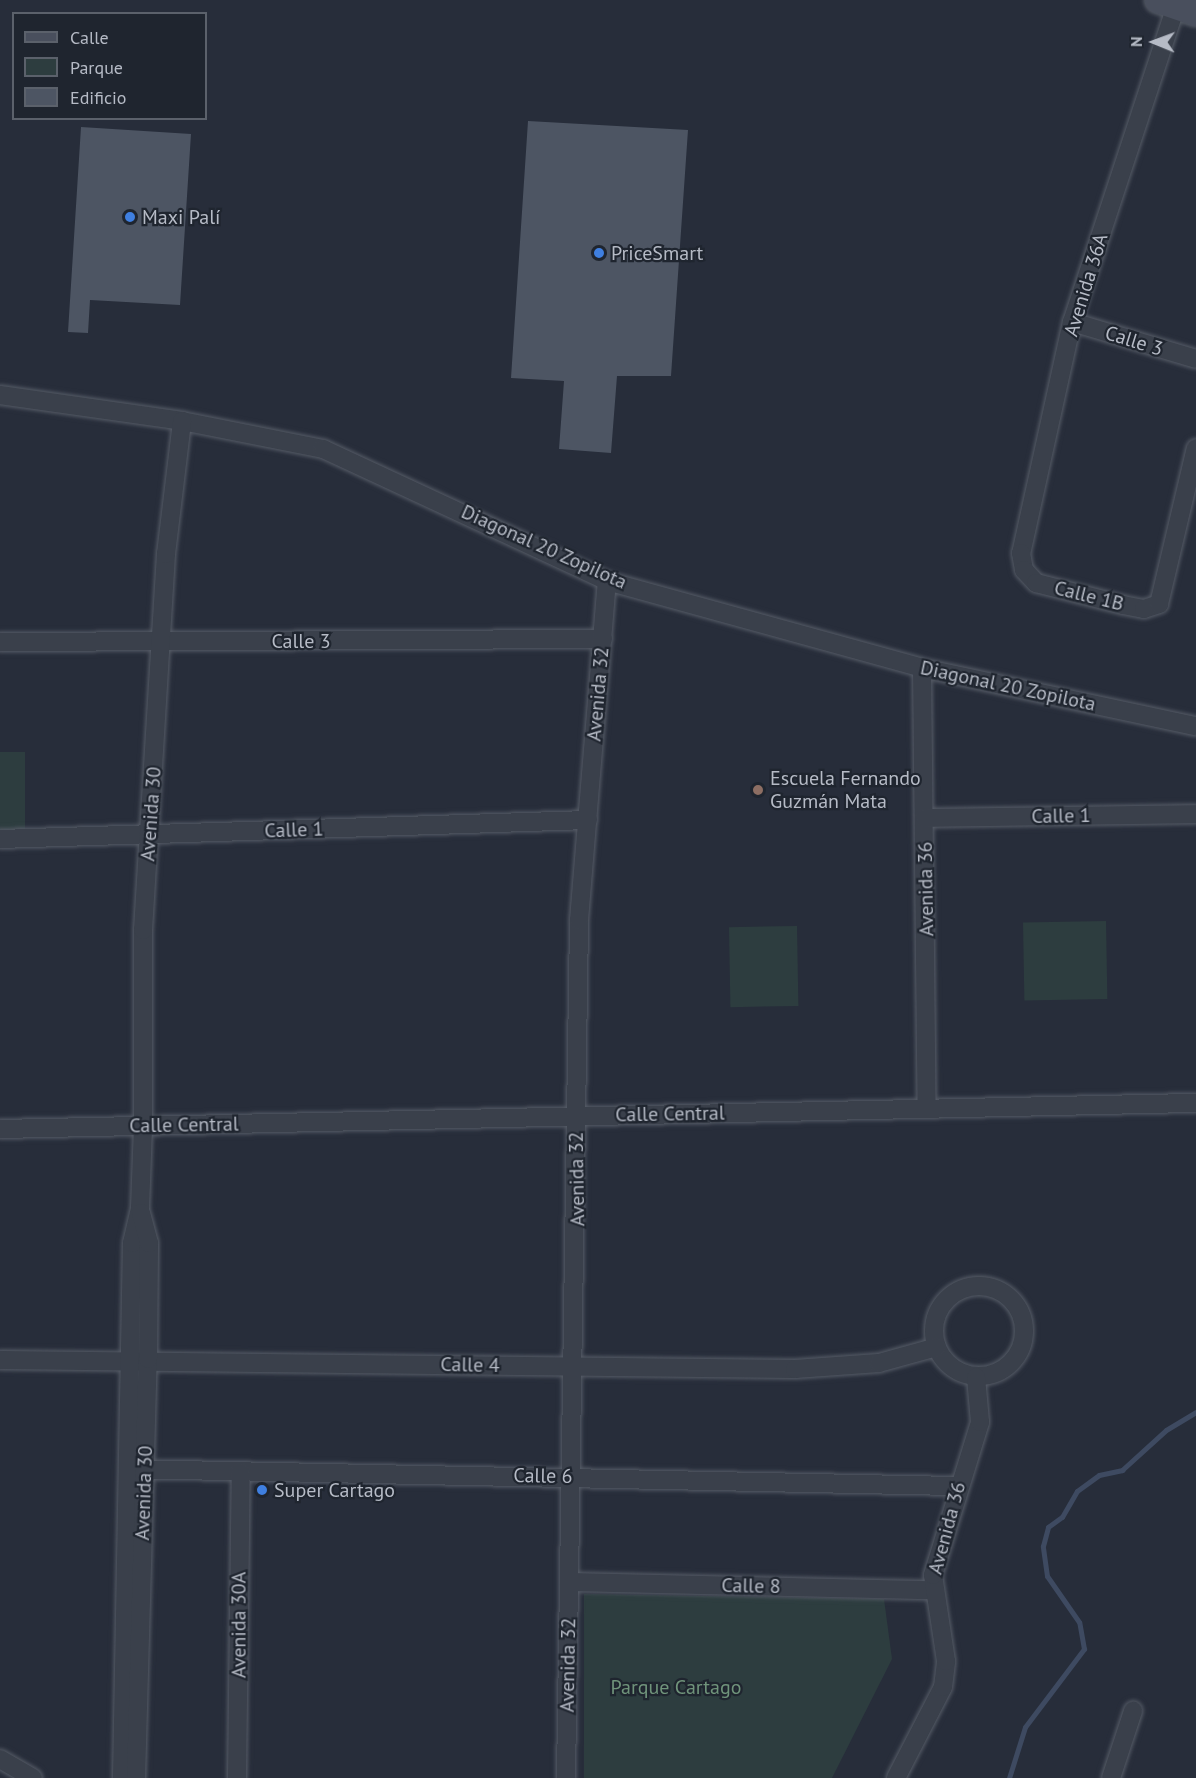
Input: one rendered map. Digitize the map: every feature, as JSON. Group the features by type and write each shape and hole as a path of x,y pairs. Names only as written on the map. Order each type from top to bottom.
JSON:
{"street":[{"name":"Avenida 36A","path":"1024,570 1021,553 1072,322 1181,5"},
{"name":"Calle 3","path":"1072,322 1196,359"},
{"name":"Diagonal 20 Zopilota","path":"0,395 182,421 323,449 361,463 608,580 922,668 1196,726"},
{"name":"Avenida 30","path":"136,1778 139,1359 149,1243 140,1208 148,835 162,641 182,421"},
{"name":"Calle 1B","path":"1024,570 1036,583 1123,606 1144,609 1159,604 1196,448"},
{"name":"Avenida 32","path":"566,1778 579,920 608,580"},
{"name":"Calle 3","path":"0,642 603,639"},
{"name":"Avenida 36","path":"922,668 927,1109"},
{"name":"Calle 1","path":"925,818 1196,814"},
{"name":"Calle 1","path":"0,839 588,820"},
{"name":"Calle Central","path":"0,1130 576,1115 1196,1103"},
{"path":"978,1285 1006,1294 1023,1317 1022,1346 1004,1369 976,1377 946,1362 937,1347 936,1319 951,1296 978,1285"},
{"name":"Calle 4","path":"0,1360 139,1359 572,1367 848,1367 937,1347"},
{"name":"Avenida 36","path":"896,1778 943,1687 943,1627 932,1590 956,1486 980,1422 976,1377"},
{"name":"Avenida 30","path":"122,1778 137,1469"},
{"name":"Calle 6","path":"137,1469 571,1476 956,1486"},
{"name":"Avenida 30A","path":"237,1778 241,1472"},
{"name":"Calle 8","path":"569,1582 932,1590"},
{"path":"1111,1778 1133,1711"},
{"path":"0,1759 33,1778"}],"green space":[{"path":"0,752 25,752 25,833 0,833"},
{"path":"1106,921 1107,999 1024,1000 1023,922"},
{"path":"797,926 798,1006 730,1007 729,927"},
{"name":"Parque Cartago","path":"584,1594 884,1599 892,1659 832,1778 584,1778"}],"building":[{"name":"PriceSmart","path":"528,121 688,130 671,376 617,376 611,453 559,449 564,381 511,378"},
{"name":"Maxi Palí","path":"81,127 191,134 180,305 90,300 88,333 68,332"}],"waterway":[{"path":"1009,1778 1025,1727 1084,1649 1079,1622 1047,1576 1043,1546 1048,1527 1062,1517 1077,1491 1099,1475 1122,1470 1166,1430 1196,1412"}],"place":[{"name":"Maxi Palí","path":"130,217"},
{"name":"PriceSmart","path":"599,253"},
{"name":"Escuela Fernando Guzmán Mata","path":"758,790"},
{"name":"Super Cartago","path":"262,1490"}]}
